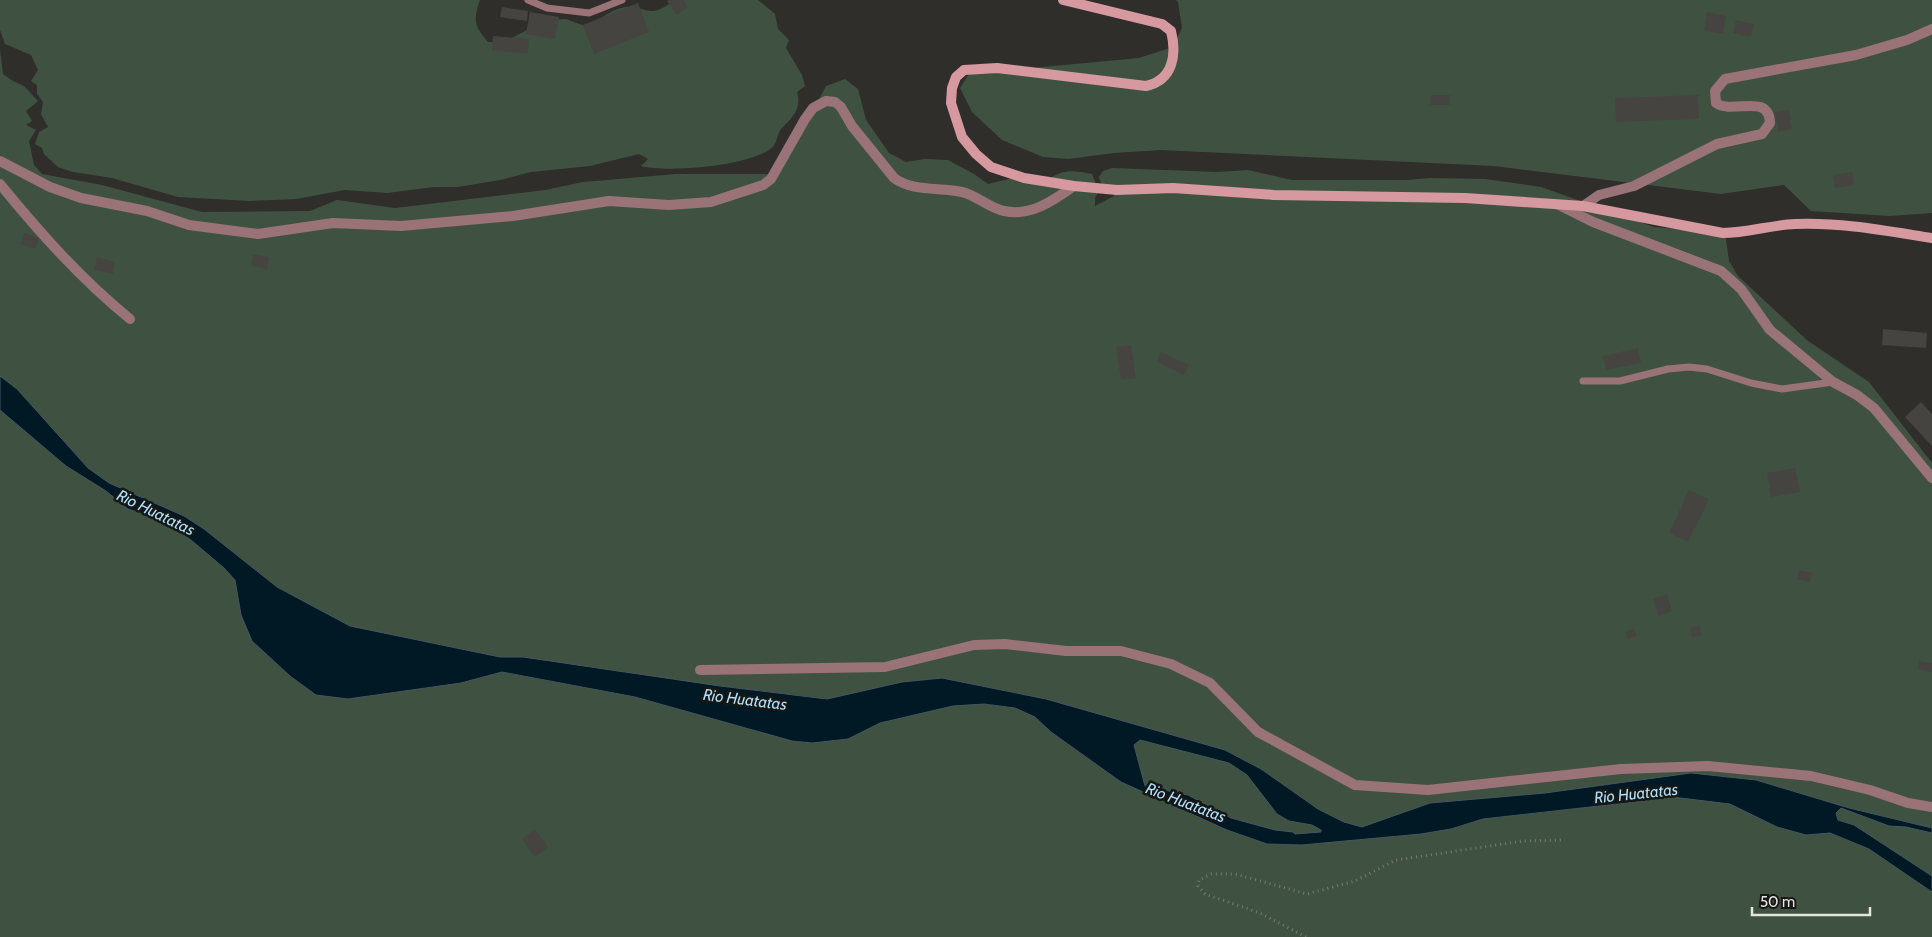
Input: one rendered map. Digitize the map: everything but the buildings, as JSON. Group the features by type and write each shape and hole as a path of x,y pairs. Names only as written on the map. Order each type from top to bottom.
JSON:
{"street":[{"path":"1063,0 1154,22 1171,31 1175,46 1165,77 1157,84 1146,86 997,68 964,70 956,77 952,88 951,103 962,137 976,154 991,167 1024,178 1074,186 1118,190 1173,188 1310,196 1465,198 1558,204 1583,206 1722,232 1739,233 1793,224 1821,224 1932,238"},
{"path":"1583,206 1600,195 1634,186 1717,144 1762,134 1770,123 1769,115 1764,108 1756,104 1729,108 1716,103 1715,90 1725,79 1856,55 1907,40 1932,29"},
{"path":"0,161 64,192 147,211 189,226 258,234 334,223 401,226 513,216 609,201 669,205 711,202 763,185 771,179 805,119 813,108 826,101 835,102 842,107 852,126 894,178 903,184 963,192 1004,211 1044,207 1074,186"},
{"path":"0,184 58,253 108,301 130,319"},
{"path":"1558,204 1593,222 1721,272 1741,289 1770,330 1833,382 1857,395 1874,408 1932,478"},
{"path":"700,670 886,667 974,645 1005,644 1066,651 1121,651 1171,664 1210,684 1258,732 1355,784 1428,790 1621,769 1708,766 1811,776 1870,790 1908,803 1932,807"}],"lane":[{"path":"528,0 547,8 589,13 622,0"},
{"path":"1583,381 1620,381 1668,369 1689,367 1707,369 1751,383 1782,388 1833,382"}],"path":[{"path":"1306,937 1260,913 1205,894 1198,886 1199,880 1211,874 1235,874 1307,894 1355,880 1396,860 1523,841 1564,840"}],"green space":[{"path":"0,0 480,0 476,13 477,27 488,42 504,42 546,20 566,19 587,27 610,12 626,7 651,11 665,7 674,0 758,0 775,14 778,29 789,40 786,48 802,75 805,86 797,92 798,103 796,112 780,130 772,148 758,156 725,164 706,167 654,168 641,166 648,159 639,154 590,166 531,172 500,180 458,187 434,187 387,193 345,190 296,199 250,201 178,197 112,178 73,172 58,167 44,154 42,148 35,144 39,132 48,127 41,114 43,102 37,94 37,85 31,81 38,70 31,55 5,44 0,30"},
{"path":"1176,0 1932,0 1932,213 1890,216 1811,211 1784,185 1721,194 1494,166 1161,150 1114,153 1068,159 1043,157 1002,140 972,112 960,88 969,74 1139,58 1173,47 1182,28 1178,2"},
{"path":"0,50 3,74 24,86 38,101 26,111 32,121 26,125 36,130 29,141 34,165 42,174 102,185 202,212 310,211 337,200 395,208 545,190 583,182 676,174 770,174 813,111 826,86 845,79 858,89 866,120 889,153 906,162 925,159 948,160 988,184 1021,176 1047,180 1068,171 1092,174 1099,191 1095,198 1095,206 1114,196 1112,190 1101,183 1099,177 1103,171 1112,168 1218,172 1248,170 1292,180 1485,179 1541,187 1654,227 1725,233 1729,261 1738,276 1808,341 1869,382 1932,463 1932,937 0,937"}],"water":[{"name":"Rio Huatatas","path":"0,376 17,389 88,468 109,483 184,516 204,529 277,587 350,626 500,657 523,657 720,686 827,699 902,682 942,678 1046,699 1225,750 1261,769 1318,809 1344,822 1362,827 1430,803 1545,793 1691,773 1756,780 1849,808 1932,828 1932,833 1906,827 1889,826 1841,808 1836,813 1838,820 1854,825 1932,876 1932,892 1869,849 1830,833 1806,835 1777,827 1730,804 1664,796 1644,801 1483,819 1451,829 1421,834 1302,845 1267,844 1227,830 1121,782 1051,732 1035,717 1015,708 984,704 953,706 880,723 848,739 812,743 792,741 635,697 502,672 461,683 348,699 316,695 290,676 252,641 241,615 235,580 224,568 191,540 161,520 128,509 106,491 66,466 0,410","holes":["1140,740 1229,763 1247,775 1277,814 1289,821 1312,825 1321,830 1321,832 1295,834 1293,832 1275,830 1231,818 1188,795 1145,786 1134,745"]}]}
